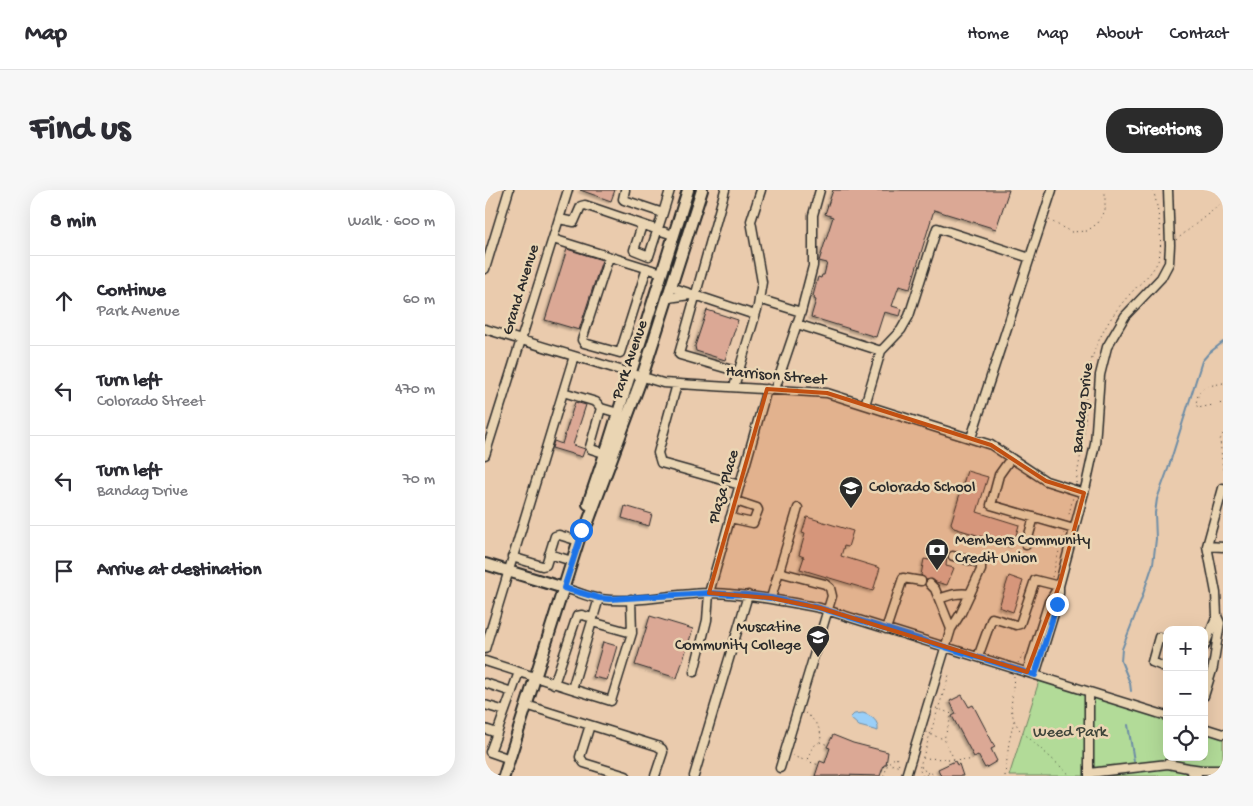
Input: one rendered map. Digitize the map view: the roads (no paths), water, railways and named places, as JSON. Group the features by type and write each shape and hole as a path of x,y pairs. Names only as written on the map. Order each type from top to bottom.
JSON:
{"main road":[{"name":"Park Avenue","path":"504,776 572,561 588,522 609,455 630,373 687,190"},
{"name":"Park Avenue","path":"609,455 642,377 702,190"},
{"path":"485,564 564,588"}],"street":[{"path":"485,269 509,190"},
{"name":"Grand Avenue","path":"485,455 568,190"},
{"path":"625,190 624,200 663,213"},
{"path":"642,225 634,250 649,256 670,190"},
{"path":"725,190 693,295 679,354 739,372"},
{"path":"734,387 755,315 762,282 751,221 761,190"},
{"name":"Plaza Place","path":"694,672 705,630 709,593 735,501 771,389 801,312 813,266 813,215 820,190"},
{"path":"971,438 1052,190"},
{"name":"Bandag Drive","path":"1031,674 1049,602 1059,586 1084,492 1095,444 1100,375 1107,347 1125,316 1161,278 1169,263 1168,190"},
{"path":"559,219 574,222 578,210 581,206 585,205 673,235"},
{"path":"865,405 881,351 901,330 909,316 937,228 1030,258"},
{"path":"553,239 662,273"},
{"path":"609,257 582,340 586,344 620,352 647,268"},
{"path":"671,287 755,315"},
{"path":"668,298 693,295"},
{"path":"759,299 801,312"},
{"path":"797,324 881,351"},
{"name":"Harrison Street","path":"485,329 663,383 827,393 991,445 1046,481 1084,492"},
{"path":"485,649 563,392 578,357 586,344"},
{"path":"677,384 658,453 661,463 740,485"},
{"path":"563,392 596,402 601,408 618,414"},
{"path":"601,408 590,448 609,455"},
{"path":"1011,458 999,475 991,505 1074,529"},
{"path":"1208,666 1220,623 1217,616 1216,594 1207,546 1223,488"},
{"path":"730,518 753,523 758,510 735,501"},
{"path":"771,598 798,508"},
{"path":"1026,545 1034,518"},
{"path":"512,557 542,566 546,565 555,536 580,538"},
{"path":"1207,546 1223,547"},
{"path":"549,554 572,561"},
{"path":"906,776 951,630 978,579 981,566 979,563 953,556"},
{"path":"521,575 525,561"},
{"path":"779,572 825,584 830,588 833,596 780,768"},
{"path":"886,628 903,578 921,581"},
{"path":"978,657 991,618 1016,625 1020,624 1035,580 1059,586"},
{"path":"930,584 935,589 951,630"},
{"path":"564,588 599,598 631,599 709,593 771,598 829,611 1163,715"},
{"path":"939,600 952,594 970,594"},
{"path":"694,776 748,595"},
{"path":"573,689 599,598"},
{"path":"485,661 611,701 632,633 631,599"},
{"path":"554,684 577,616 582,615 632,633"},
{"path":"1208,637 1217,616"},
{"path":"1163,638 1159,637 1152,662 1163,666"},
{"path":"510,759 490,752 519,672"},
{"path":"485,683 512,692"},
{"path":"1089,692 1089,775 1159,765 1175,765 1201,770 1223,770"},
{"path":"485,705 505,711"},
{"path":"526,705 657,746 663,752 655,776"},
{"path":"590,725 581,758 584,763 627,776"},
{"path":"485,729 497,733"},
{"path":"1208,729 1223,734"},
{"path":"1188,768 1197,776"}],"water":[{"path":"863,713 874,719 878,731 859,726 850,718 854,714"}],"waterway":[{"path":"1131,691 1130,683 1121,661 1122,649 1153,564 1157,499 1202,361 1223,342"},
{"path":"1128,725 1134,761"}],"place":[{"name":"Colorado School","path":"851,509"},
{"name":"Members Community Credit Union","path":"937,571"},
{"name":"Muscatine Community College","path":"818,658"}],"park label":[{"name":"Weed Park","path":"1070,733"}]}
